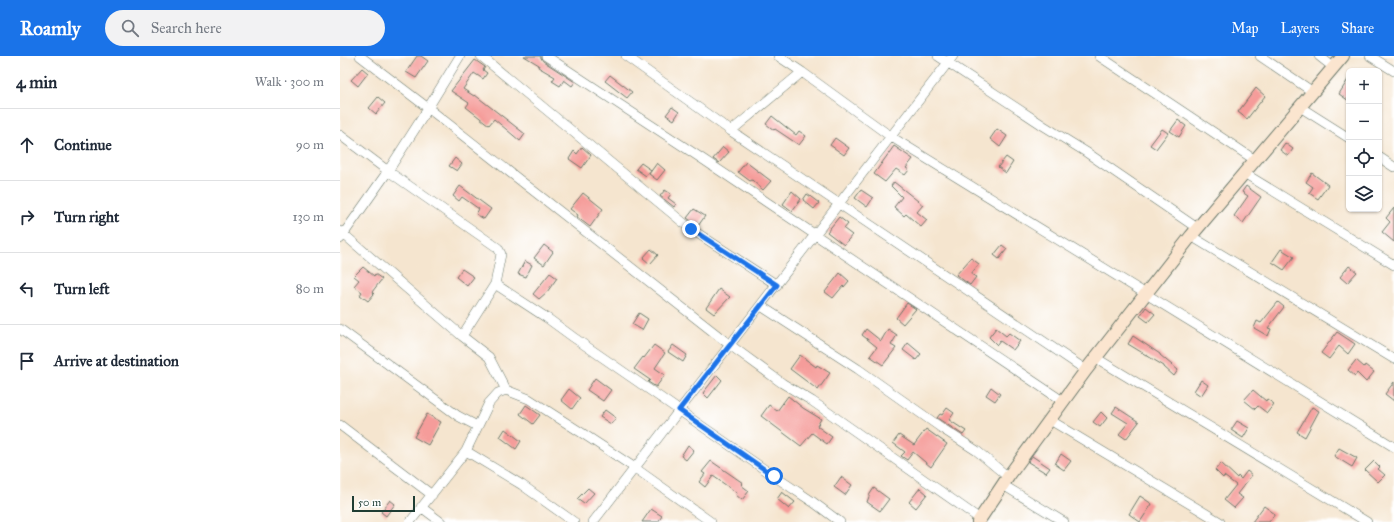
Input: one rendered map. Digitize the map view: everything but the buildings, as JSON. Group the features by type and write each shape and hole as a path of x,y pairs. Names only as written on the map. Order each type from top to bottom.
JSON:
{"main road":[{"path":"979,521 1005,481 1086,370 1145,294 1194,232 1343,56"}],"street":[{"path":"360,56 730,345 782,383 812,401 979,521"},
{"path":"461,56 388,171 341,234 489,357 506,390 529,400 634,468 711,522"},
{"path":"481,56 691,229 777,285"},
{"path":"546,56 704,160 1064,402"},
{"path":"778,56 890,136 1394,447"},
{"path":"938,56 950,59 1044,126 1086,152 1194,232 1394,359"},
{"path":"1099,56 1255,160"},
{"path":"1260,56 1313,92"},
{"path":"1319,56 1333,67"},
{"path":"1370,56 1394,71"},
{"path":"630,57 731,131 1086,370"},
{"path":"593,522 950,59"},
{"path":"731,131 802,72"},
{"path":"1300,107 1346,136"},
{"path":"340,135 388,171 498,248 501,254 495,284 462,336"},
{"path":"1382,159 1394,167"},
{"path":"1244,173 1394,265"},
{"path":"495,284 547,318 774,476 814,502 840,522"},
{"path":"761,306 858,369 977,451 1005,481 1064,522"},
{"path":"340,329 458,416 477,426"},
{"path":"1096,358 1367,522"},
{"path":"410,522 466,451 489,403 498,393 506,390"},
{"path":"1050,420 1220,522"},
{"path":"340,425 432,495"},
{"path":"466,451 522,485 574,522"},
{"path":"421,507 441,522"}],"route":[{"path":"691,229 777,285 679,410 774,476"}]}
